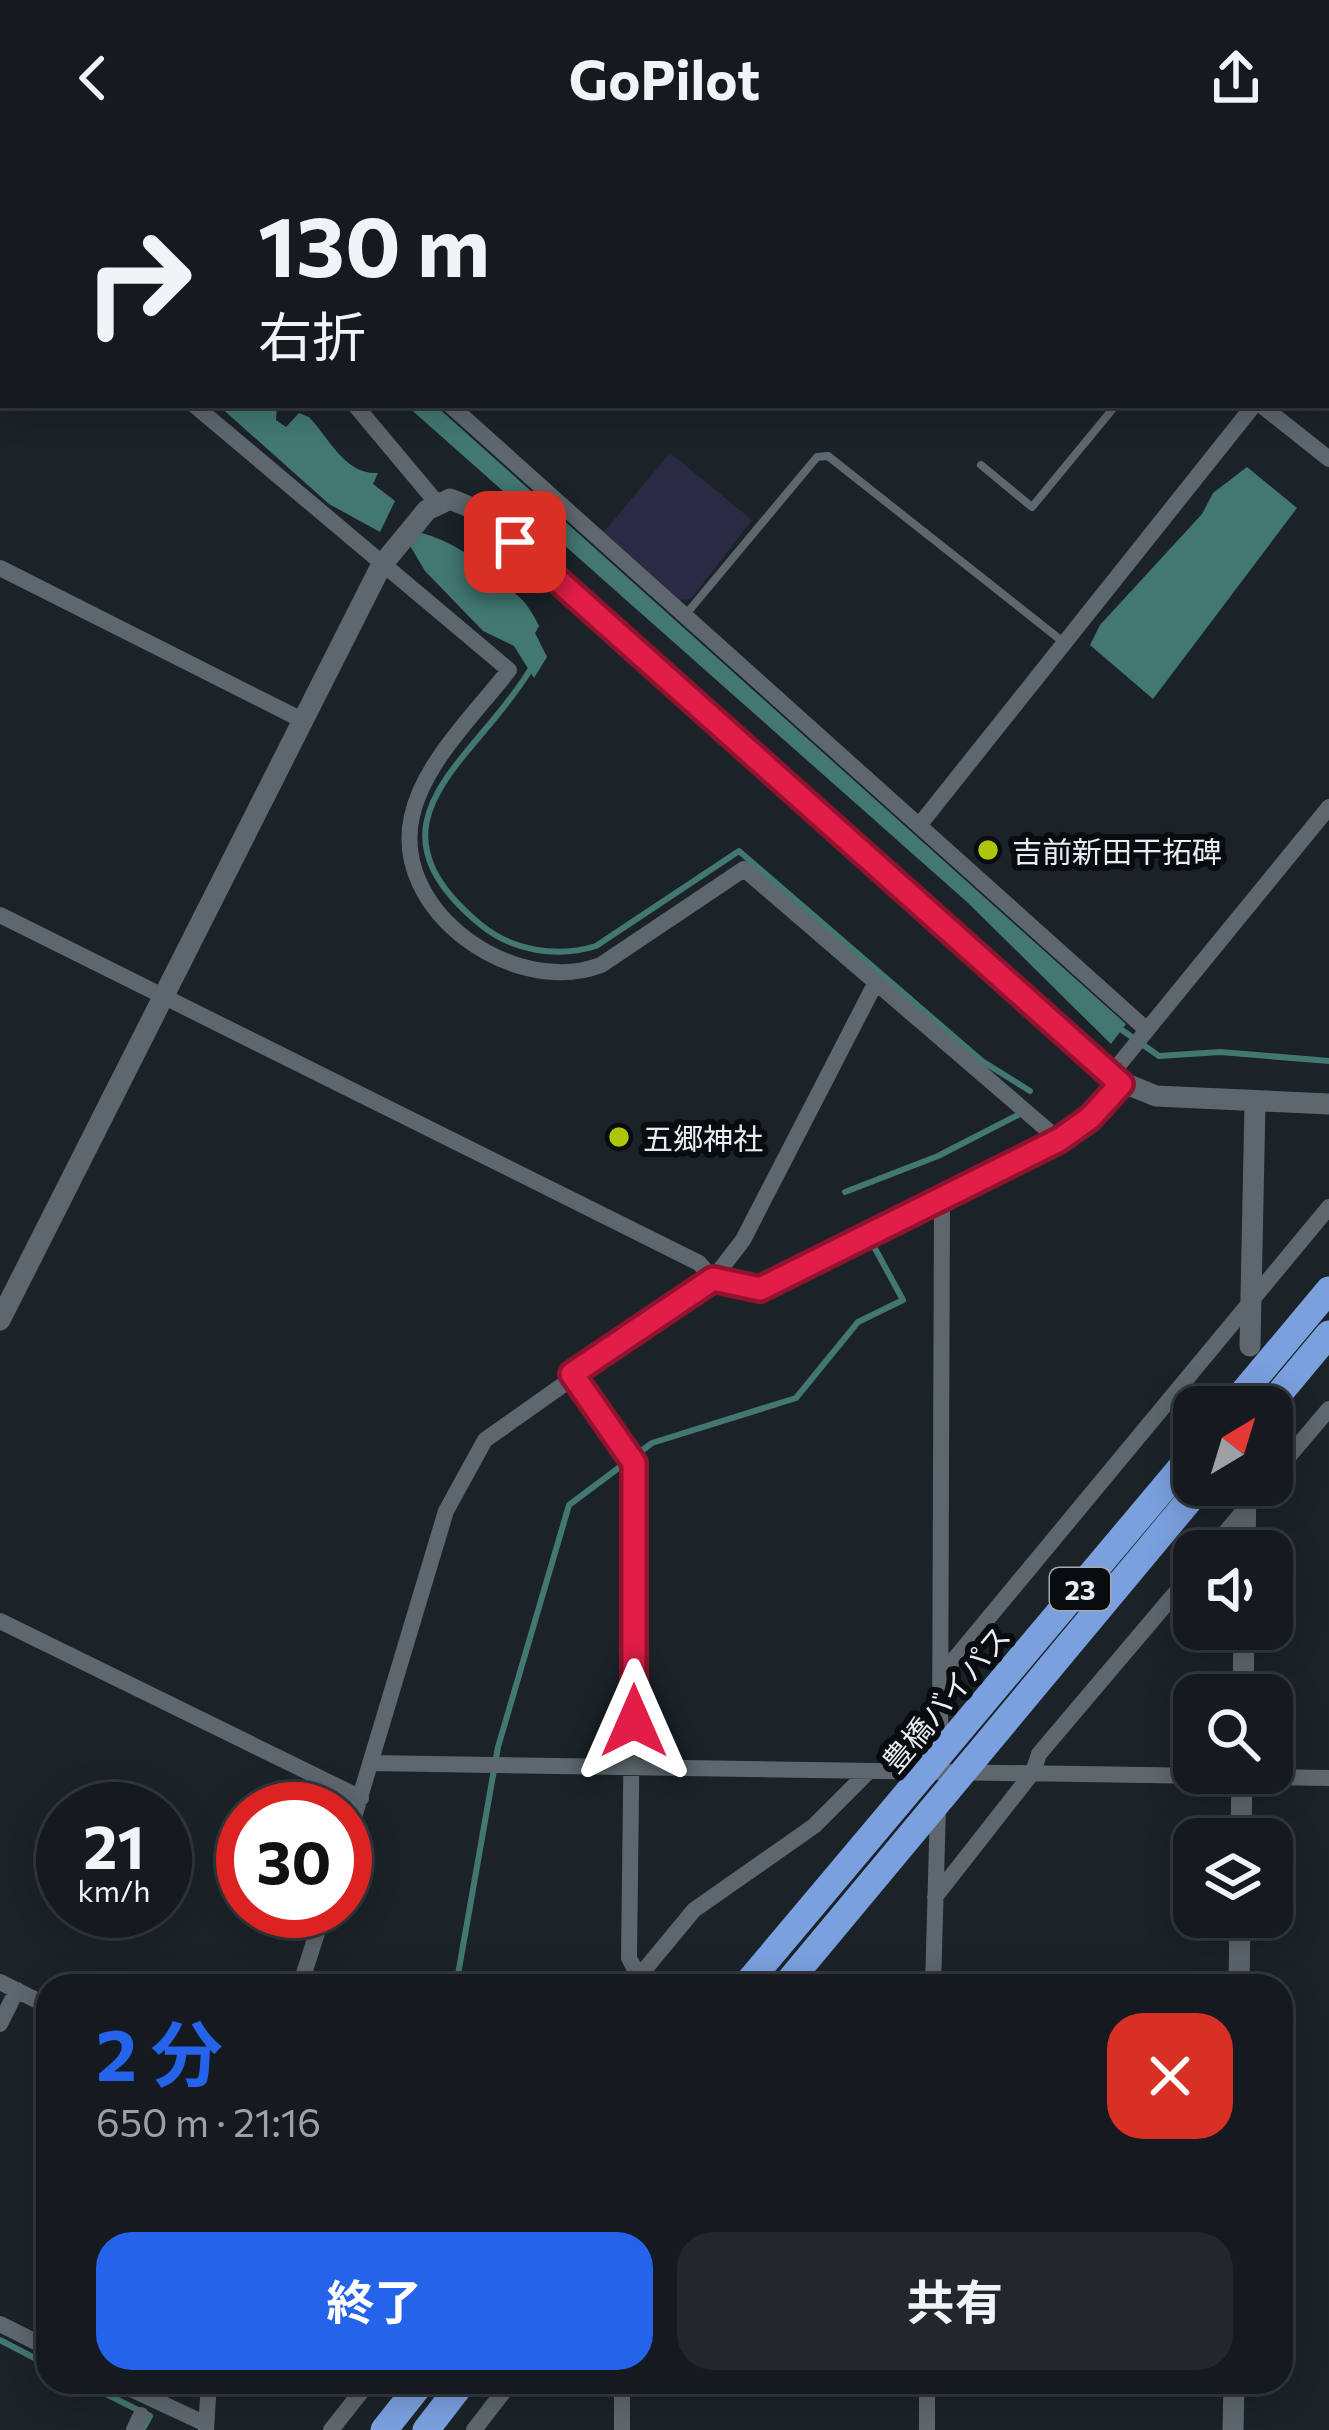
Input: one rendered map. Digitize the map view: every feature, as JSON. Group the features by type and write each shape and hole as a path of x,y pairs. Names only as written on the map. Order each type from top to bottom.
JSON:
{"highway":[{"path":"1249,1386 1329,1290"},
{"path":"1286,1386 1329,1334"},
{"name":"豊橋バイパス","path":"794,1974 922,1821 973,1736 1173,1479"},
{"name":"豊橋バイパス","path":"755,1974 897,1806 973,1736 1183,1506"},
{"path":"384,2430 412,2394"},
{"path":"426,2430 454,2394"}],"street":[{"path":"197,408 509,670 437,763 412,812 408,840 412,875 449,922 534,974 580,973 601,965 744,869 1059,1140"},
{"path":"358,408 437,503"},
{"path":"453,408 921,823 1145,1032"},
{"path":"921,823 1255,408"},
{"path":"1261,408 1329,459"},
{"path":"0,1320 381,566 417,520 437,503 464,501 482,512 1115,1081 1156,1096 1329,1104"},
{"path":"0,568 302,720"},
{"path":"0,915 699,1263 713,1279 760,1289 1059,1140 1090,1118 1130,1051 1329,807"},
{"path":"365,1782 456,1489 485,1440 572,1374 713,1279 743,1240 875,984"},
{"path":"1250,1346 1255,1102"},
{"path":"933,1974 941,1675 942,1199"},
{"path":"941,1675 1329,1207"},
{"path":"572,1374 631,1457 634,1764 629,1958 633,1974"},
{"path":"1293,1451 1329,1409"},
{"path":"935,1897 1033,1772 1039,1754 1173,1595"},
{"path":"0,1621 328,1782"},
{"path":"370,1763 1173,1774"},
{"path":"642,1974 694,1910 814,1826 868,1772"},
{"path":"1293,1777 1329,1778"},
{"path":"304,1974 315,1938"},
{"path":"1239,1974 1240,1938"},
{"path":"0,2024 8,1986 36,2000"},
{"path":"0,2324 36,2342"},
{"path":"140,2394 206,2427 208,2394"},
{"path":"332,2430 360,2394"},
{"path":"474,2430 502,2394"},
{"path":"622,2394 622,2430"},
{"path":"927,2394 927,2430"},
{"path":"1233,2430 1234,2394"}],"lane":[{"path":"981,465 1032,507 1114,408"},
{"path":"686,614 817,457 828,456 1064,643"}],"shaded area":[{"path":"221,408 277,408 276,420 286,427 299,413 309,417 347,462 378,473 373,484 395,501 380,532 329,504"},
{"path":"409,408 438,408 1126,1024 1111,1044 967,902"},
{"path":"670,453 752,520 691,599 680,600 604,532"},
{"path":"1247,467 1297,508 1153,699 1090,645 1100,625 1202,514 1213,493"},
{"path":"422,533 462,551 479,564 489,581 524,602 539,626 535,633 547,657 534,678 514,646 483,631 425,571 409,544"}],"waterway":[{"path":"530,670 437,793 426,823 428,854 445,888 481,925 507,941 536,950 596,946 739,851 982,1061 1030,1091"},
{"path":"1122,1030 1159,1056 1220,1052 1329,1061"},
{"path":"845,1192 938,1156 1018,1115"},
{"path":"458,1974 498,1747 569,1505 652,1443 796,1398 858,1322 903,1300 872,1243"},
{"path":"0,2340 36,2359"},
{"path":"106,2394 150,2416 144,2427"}],"place":[{"name":"吉前新田干拓碑","path":"988,850"},
{"name":"五郷神社","path":"619,1137"}],"route":[{"path":"515,542 1092,1064 1121,1084 1090,1118 1059,1140 760,1289 713,1279 572,1374 634,1463 634,1721"}]}
